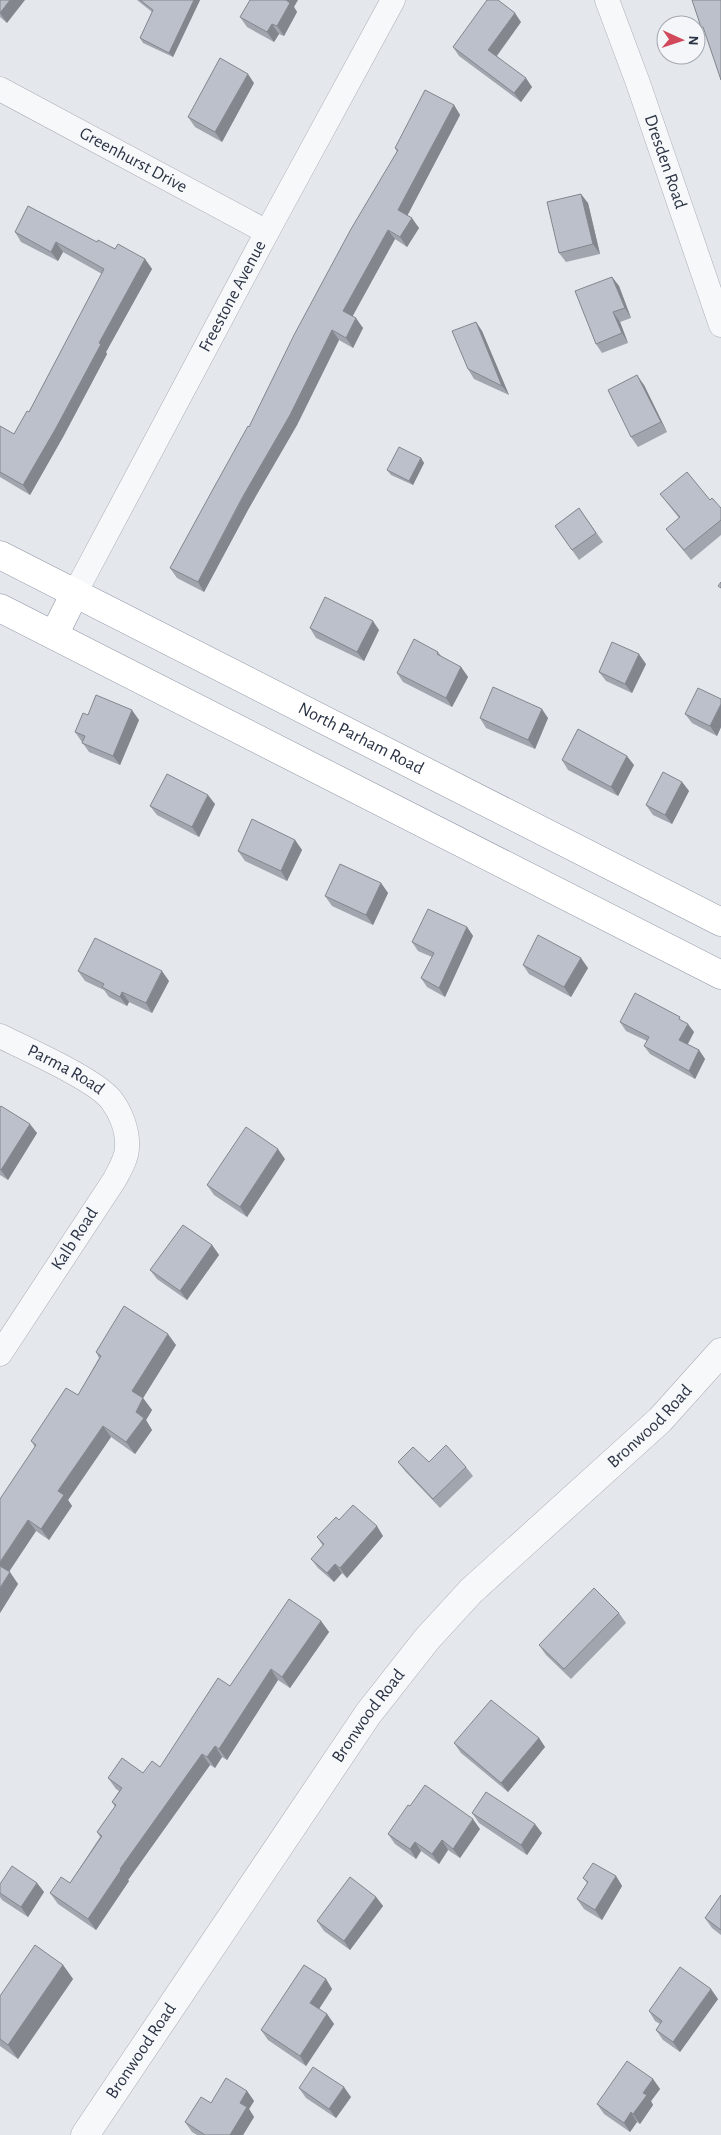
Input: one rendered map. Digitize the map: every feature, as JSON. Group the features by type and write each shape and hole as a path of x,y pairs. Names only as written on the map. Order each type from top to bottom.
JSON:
{"highway":[{"name":"North Parham Road","path":"0,555 721,922"},
{"path":"54,635 75,593"},
{"path":"0,608 721,975"}],"street":[{"name":"Freestone Avenue","path":"75,593 393,0"},
{"name":"Dresden Road","path":"607,0 638,83 721,325"},
{"name":"Greenhurst Drive","path":"0,89 267,232"},
{"name":"Parma Road","path":"0,1036 85,1080 111,1099 122,1116"},
{"name":"Kalb Road","path":"0,1354 115,1179 125,1158 127,1146 122,1116"},
{"name":"Bronwood Road","path":"85,2135 368,1714 426,1639 471,1591 660,1420 721,1352"}],"building":[{"path":"0,0 10,0 0,13"},
{"path":"140,0 194,0 169,53 140,38 153,10"},
{"path":"250,0 286,0 290,3 277,26 272,24 267,32 240,17"},
{"path":"487,0 498,0 515,13 488,50 526,78 514,93 453,47"},
{"path":"692,0 721,0 721,80 706,36 706,15 697,15"},
{"path":"220,58 248,74 215,132 188,117"},
{"path":"425,90 454,105 398,210 412,218 400,237 388,230 343,311 356,318 346,338 332,330 290,415 242,498 198,582 170,568 249,427 294,335 351,229 398,150 395,148"},
{"path":"581,194 593,244 559,253 547,202"},
{"path":"28,206 97,242 98,240 115,249 118,244 145,259 99,343 101,344 56,428 23,485 0,472 0,426 14,434 27,411 29,412 104,269 56,242 51,252 15,232"},
{"path":"612,277 625,308 613,312 622,333 596,344 575,291"},
{"path":"476,322 502,386 468,369 452,331"},
{"path":"637,375 661,422 631,437 608,390"},
{"path":"399,447 421,458 409,481 387,470"},
{"path":"687,472 710,500 712,498 721,508 721,520 684,550 666,529 680,517 660,494"},
{"path":"579,508 596,533 572,550 555,526"},
{"path":"325,597 373,621 357,652 310,628"},
{"path":"414,639 461,667 446,698 397,673"},
{"path":"612,642 639,654 625,684 599,672"},
{"path":"493,687 542,709 528,740 480,718"},
{"path":"698,688 721,699 721,704 710,726 685,714"},
{"path":"96,695 132,710 113,756 82,743 85,736 75,732 83,713 88,715"},
{"path":"578,729 627,756 611,787 562,760"},
{"path":"663,772 682,782 665,815 646,805"},
{"path":"167,774 208,795 192,827 150,806"},
{"path":"252,819 295,840 281,871 238,851"},
{"path":"340,864 381,883 366,915 325,896"},
{"path":"428,909 467,927 439,988 421,978 434,953 412,942"},
{"path":"538,935 581,958 564,987 523,965"},
{"path":"95,938 162,971 146,1003 122,992 120,997 102,987 104,984 78,971"},
{"path":"635,993 680,1017 679,1019 688,1024 679,1040 699,1050 689,1071 644,1046 649,1037 620,1022"},
{"path":"0,1107 30,1124 1,1170"},
{"path":"246,1127 278,1149 240,1207 207,1185"},
{"path":"183,1225 212,1245 180,1291 150,1270"},
{"path":"124,1306 168,1334 132,1391 143,1398 136,1412 144,1418 126,1442 103,1426 58,1491 64,1495 41,1529 28,1520 0,1562 0,1499 36,1445 31,1441 66,1388 78,1395 101,1356 96,1352"},
{"path":"446,1445 466,1467 433,1499 398,1462 413,1447 429,1462"},
{"path":"353,1505 377,1526 340,1568 335,1564 327,1573 311,1559 324,1544 317,1537 336,1517 339,1520"},
{"path":"0,1566 10,1572 0,1588"},
{"path":"594,1588 619,1613 564,1669 539,1645"},
{"path":"289,1599 321,1621 282,1677 271,1669 219,1749 215,1746 207,1757 202,1754 120,1869 88,1919 50,1893 61,1877 70,1883 102,1836 97,1832 116,1805 112,1802 122,1788 108,1778 122,1758 143,1773 152,1761 160,1767 218,1678 230,1686"},
{"path":"491,1700 539,1738 501,1783 454,1743"},
{"path":"425,1785 473,1819 453,1849 442,1840 432,1854 415,1842 410,1849 388,1834 408,1805 410,1806"},
{"path":"486,1792 535,1824 521,1845 472,1813"},
{"path":"593,1863 616,1876 595,1910 577,1899 588,1882 583,1878"},
{"path":"12,1866 37,1883 21,1907 0,1893 0,1884"},
{"path":"350,1877 376,1897 344,1941 317,1921"},
{"path":"721,1895 721,1930 705,1918"},
{"path":"35,1945 63,1965 8,2045 0,2039 0,1996"},
{"path":"304,1965 326,1979 310,2003 327,2014 300,2056 261,2030"},
{"path":"680,1967 711,1989 673,2042 656,2030 662,2021 649,2011"},
{"path":"627,2061 653,2079 643,2093 647,2095 633,2114 631,2112 624,2123 597,2104"},
{"path":"313,2067 344,2087 329,2109 299,2088"},
{"path":"226,2078 247,2091 240,2103 247,2107 230,2135 205,2135 185,2122 201,2097 211,2103"}]}
